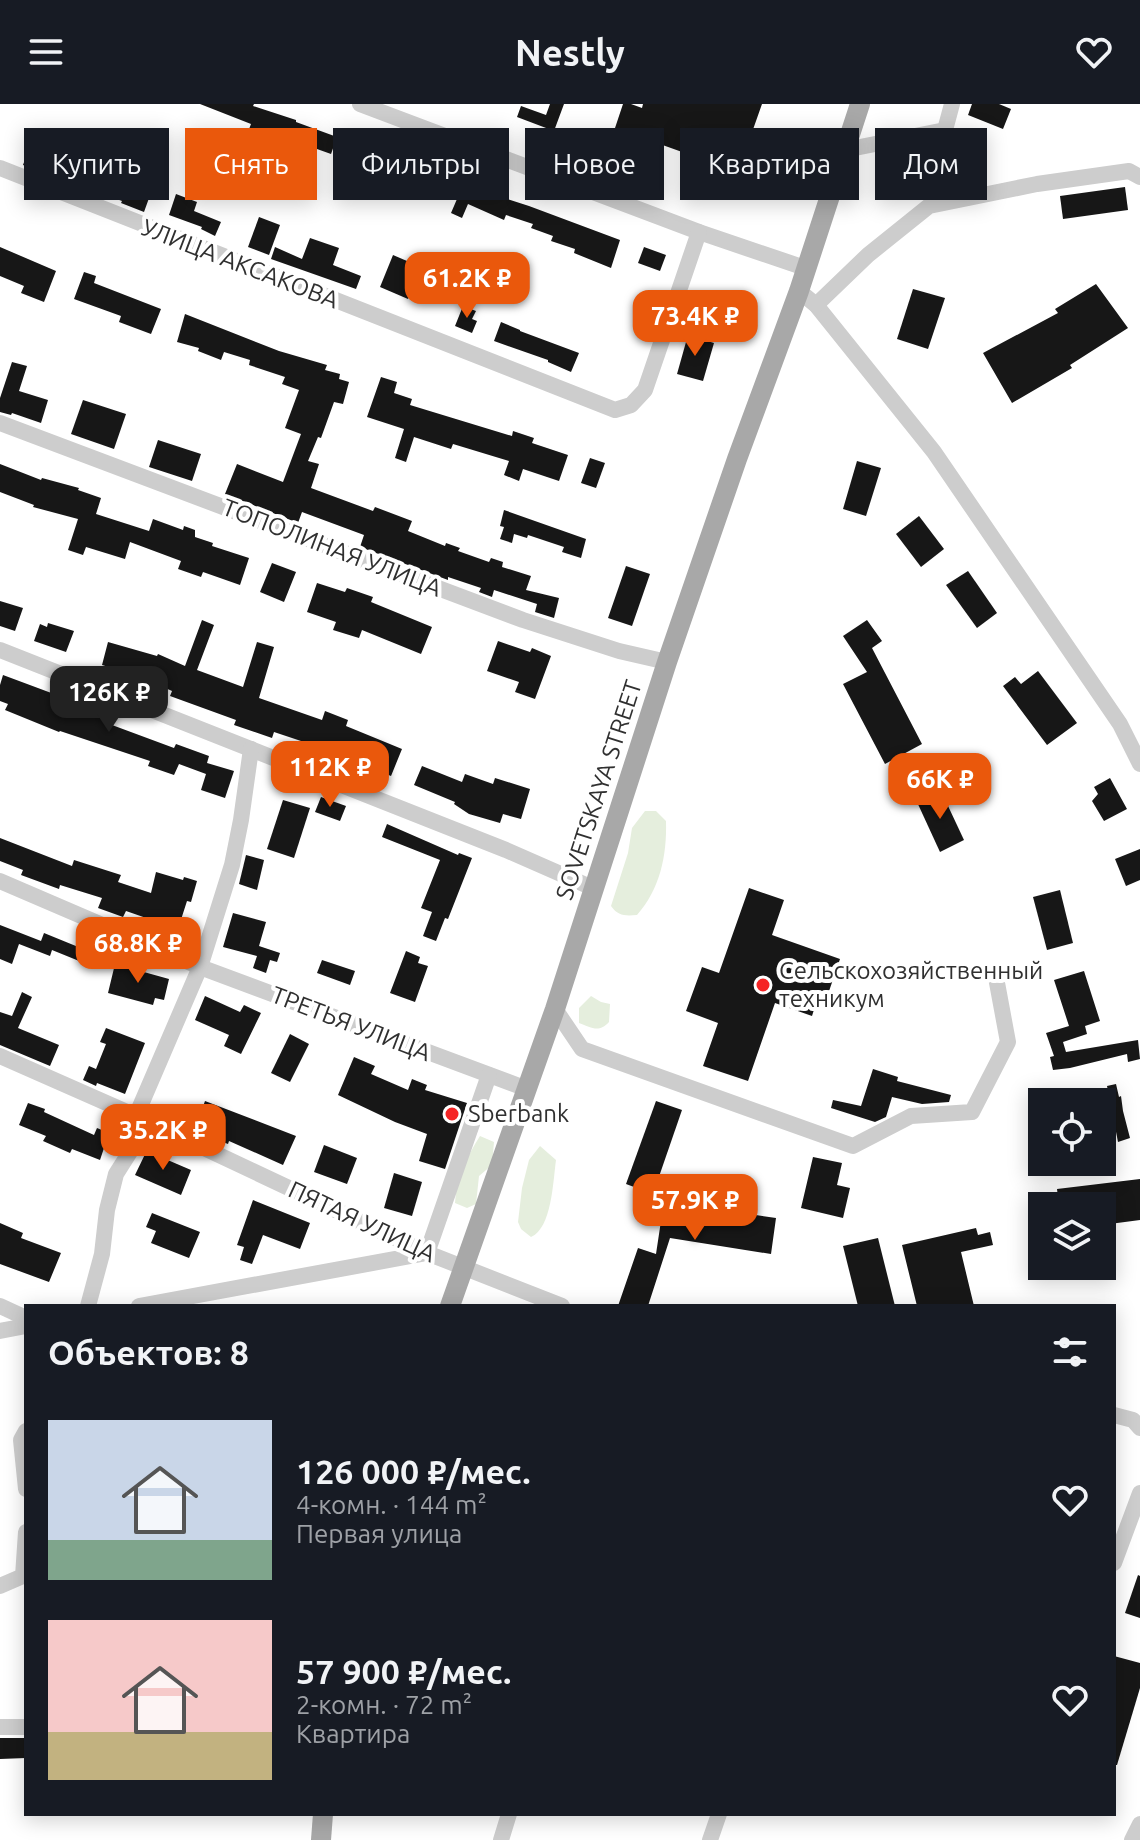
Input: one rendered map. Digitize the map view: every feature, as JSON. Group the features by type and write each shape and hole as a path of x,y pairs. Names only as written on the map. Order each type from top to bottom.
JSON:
{"main road":[{"name":"SOVETSKAYA STREET","path":"852,128 860,104"},
{"name":"SOVETSKAYA STREET","path":"451,1304 555,1009 667,662 799,291 828,200"},
{"path":"321,1840 323,1816"}],"street":[{"path":"360,104 699,232 805,268"},
{"path":"859,147 945,130 952,104"},
{"name":"УЛИЦА АКСАКОВА","path":"0,168 615,410 631,405 645,390 699,232"},
{"path":"816,305 868,255 929,206 1037,184 1129,171 1140,177"},
{"path":"799,291 816,305 934,452 1120,724 1140,764"},
{"name":"ТОПОЛИНАЯ УЛИЦА","path":"0,423 523,620 619,651 667,662"},
{"path":"0,650 506,850 595,889"},
{"path":"89,1304 102,1254 107,1210 116,1174 143,1119 200,967 232,865 251,749"},
{"name":"ТРЕТЬЯ УЛИЦА","path":"0,881 200,967 527,1089"},
{"path":"555,1009 582,1049 853,1146 911,1116 972,1112 1008,1042 995,972"},
{"name":"ПЯТАЯ УЛИЦА","path":"0,1056 143,1119 427,1253 557,1304"},
{"path":"150,1304 427,1253 489,1075"},
{"path":"0,1306 24,1317"},
{"path":"0,1331 24,1326"},
{"path":"1116,1416 1133,1420 1140,1428"},
{"path":"24,1435 21,1440 24,1469"},
{"path":"1116,1558 1140,1493"},
{"path":"0,1586 23,1576 24,1561"},
{"path":"0,1727 24,1727"},
{"path":"505,1839 509,1816"},
{"path":"710,1840 718,1816"},
{"path":"1132,1840 1140,1824"}],"green space":[{"path":"645,811 656,811 666,821 663,859 657,883 645,905 637,915 622,915 611,906 628,853 632,828"},
{"path":"591,996 610,1004 609,1022 602,1028 579,1023 579,1008"},
{"path":"480,1136 494,1142 492,1165 479,1176 476,1204 467,1208 455,1203 456,1194 463,1168"},
{"path":"540,1146 556,1160 547,1214 538,1232 531,1237 518,1222 529,1160"}],"building":[{"path":"200,104 254,104 312,128 249,128 251,124"},
{"path":"550,104 564,104 555,128 546,128 517,117 521,106 546,115"},
{"path":"623,104 642,108 643,104 762,104 754,128 680,128 680,151 664,146 664,128 615,128"},
{"path":"972,104 999,104 1011,109 1003,129 968,115"},
{"path":"317,130 333,136 331,154 317,149"},
{"path":"1125,187 1128,210 1063,219 1060,196"},
{"path":"176,194 185,200 197,202 194,211 221,222 215,236 202,227 169,215"},
{"path":"119,200 148,200 144,212"},
{"path":"457,200 509,200 620,240 611,268 574,253 575,249 551,241 553,236 531,228 533,224 506,215 504,220 468,204 462,218 451,213"},
{"path":"259,217 280,225 269,255 248,247"},
{"path":"310,238 339,248 333,265 361,276 356,289 271,259 275,247 302,259"},
{"path":"0,247 56,271 44,302 21,293 24,286 0,276"},
{"path":"644,247 666,255 660,271 638,263"},
{"path":"393,255 421,267 408,299 380,287"},
{"path":"84,272 96,276 94,283 161,309 151,334 119,322 121,316 74,299"},
{"path":"1096,284 1128,328 1070,365 1072,368 1012,403 983,353 1058,313 1055,309"},
{"path":"913,289 945,298 928,349 897,339"},
{"path":"463,306 476,311 472,319 477,321 472,333 455,326"},
{"path":"185,314 279,351 327,365 325,370 340,374 339,379 349,382 343,404 334,402 321,438 318,437 308,461 319,464 311,488 373,511 375,507 412,521 408,531 445,546 446,543 460,548 458,551 489,562 491,558 503,562 502,567 531,576 526,590 559,598 554,618 535,612 537,604 494,590 492,597 479,592 481,588 448,577 448,580 360,547 364,535 302,512 298,523 225,494 237,464 283,482 301,434 285,428 299,390 282,384 285,377 249,365 250,360 224,352 221,360 198,351 199,348 177,342"},
{"path":"501,322 579,353 571,372 548,360 494,341"},
{"path":"688,335 714,343 703,381 677,374"},
{"path":"12,362 27,366 19,391 48,400 41,423 0,412 0,398"},
{"path":"381,377 397,382 394,393 412,399 410,405 512,436 513,431 534,438 532,443 568,455 559,481 523,469 519,481 504,475 509,461 453,444 451,449 414,437 406,462 395,458 404,429 367,417"},
{"path":"83,400 126,414 114,449 71,434"},
{"path":"158,440 201,454 192,481 149,467"},
{"path":"590,458 605,463 596,488 581,483"},
{"path":"857,461 881,468 866,516 843,509"},
{"path":"0,464 41,480 79,488 101,498 96,514 149,531 153,519 183,530 184,526 195,530 195,537 213,543 212,546 249,558 240,585 203,572 201,577 178,569 181,561 130,542 125,559 86,547 83,555 68,550 78,519 33,507 0,492"},
{"path":"504,510 586,539 581,558 562,552 564,547 528,535 527,538 514,534 512,543 500,539"},
{"path":"919,516 944,549 921,567 896,534"},
{"path":"272,563 296,572 284,602 260,592"},
{"path":"626,566 650,574 632,626 608,618"},
{"path":"968,571 997,613 977,628 946,585"},
{"path":"317,583 345,592 347,588 373,597 371,602 432,627 421,654 362,630 359,638 333,630 336,622 307,612"},
{"path":"0,601 23,608 15,631 0,626"},
{"path":"202,620 214,625 197,670 243,687 257,642 274,647 259,698 322,720 325,711 348,720 346,726 402,749 391,776 336,753 333,763 310,755 313,745 274,732 272,738 234,725 236,720 170,696 172,691 132,673 129,685 116,681 119,670 102,665 108,642 158,654 185,666"},
{"path":"867,620 882,641 872,648 922,744 885,764 843,684 867,672 843,636"},
{"path":"48,623 74,631 66,652 34,641 40,624 47,627"},
{"path":"498,641 530,652 532,648 551,656 535,699 515,692 519,682 487,671"},
{"path":"1038,671 1077,723 1047,745 1003,686 1015,677 1021,684"},
{"path":"3,675 54,694 51,701 113,722 112,725 174,748 176,744 209,756 207,763 234,771 225,798 201,790 206,774 179,764 174,775 148,766 150,761 59,732 5,710 8,704 0,701"},
{"path":"422,766 462,782 465,774 493,784 495,778 530,789 521,819 503,814 500,823 469,814 455,802 414,785"},
{"path":"1110,778 1127,809 1104,821 1092,801 1098,794 1094,787"},
{"path":"941,791 964,840 940,852 917,802"},
{"path":"321,797 346,806 340,821 315,812"},
{"path":"283,800 310,808 294,858 267,849"},
{"path":"387,824 458,855 472,858 436,941 423,936 432,912 421,908 440,860 382,837"},
{"path":"0,838 72,866 74,860 121,875 118,882 151,893 156,872 197,881 178,929 126,911 123,917 98,908 102,898 60,885 59,889 21,875 23,870 0,861"},
{"path":"1140,849 1140,880 1126,886 1115,859"},
{"path":"246,855 264,860 257,890 239,884"},
{"name":"Сельскохозяйственный техникум","path":"749,888 784,900 772,935 840,959 826,1000 818,997 812,1016 775,1003 748,1081 703,1066 718,1023 686,1011 702,967 719,973"},
{"path":"1060,890 1073,943 1047,950 1033,897"},
{"path":"233,913 266,922 259,946 280,953 277,962 270,960 266,973 253,968 257,956 223,947"},
{"path":"0,925 41,941 44,933 93,953 89,965 52,950 50,956 19,944 12,964 0,959"},
{"path":"406,951 420,957 418,963 428,966 415,1002 390,993"},
{"path":"322,960 355,971 350,985 317,973"},
{"path":"115,964 169,979 164,1000 155,998 153,1005 108,993"},
{"path":"1084,971 1100,1021 1085,1026 1087,1034 1063,1042 1066,1052 1138,1040 1140,1059 1128,1062 1127,1054 1053,1070 1050,1057 1054,1056 1046,1033 1069,1026 1054,980"},
{"path":"22,992 32,997 18,1028 59,1045 50,1066 0,1045 0,1012 12,1016"},
{"path":"205,996 240,1012 244,1005 261,1013 241,1054 224,1046 229,1035 195,1020"},
{"path":"106,1028 145,1043 125,1094 83,1080 89,1066 96,1069 106,1044 100,1042"},
{"path":"290,1034 309,1044 290,1082 271,1073"},
{"path":"354,1057 375,1066 371,1074 408,1090 412,1079 427,1085 425,1090 467,1103 445,1169 419,1161 427,1134 338,1095"},
{"path":"873,1069 898,1077 897,1081 951,1095 949,1102 922,1104 892,1097 886,1117 875,1122 831,1108 833,1100 861,1106"},
{"path":"1116,1084 1130,1138 1118,1142 1116,1088 1107,1086"},
{"path":"205,1101 296,1136 283,1165 229,1141 228,1144 210,1137 212,1132 196,1126"},
{"path":"656,1101 682,1110 653,1194 626,1184"},
{"path":"28,1103 94,1135 97,1128 109,1133 100,1160 72,1149 70,1153 43,1141 46,1136 19,1125"},
{"path":"324,1145 357,1158 347,1184 314,1172"},
{"path":"148,1148 191,1170 181,1195 135,1175"},
{"path":"813,1157 842,1163 837,1185 850,1188 843,1218 801,1208"},
{"path":"394,1173 422,1182 412,1216 384,1208"},
{"path":"1140,1179 1140,1220 1116,1223 1116,1192 1057,1192 1057,1189"},
{"path":"253,1200 310,1223 300,1249 263,1235 252,1264 240,1260 244,1247 237,1245"},
{"path":"664,1201 776,1218 771,1254 670,1238 649,1304 619,1304 638,1248 656,1254"},
{"path":"152,1213 200,1232 189,1258 151,1243 156,1231 146,1227"},
{"path":"0,1223 23,1233 21,1238 61,1253 49,1282 0,1264"},
{"path":"976,1228 978,1235 990,1232 993,1245 961,1252 974,1304 917,1304 902,1245"},
{"path":"878,1238 894,1304 858,1304 843,1246"},
{"path":"1140,1576 1140,1618 1125,1613"},
{"path":"1116,1657 1140,1663 1140,1688 1117,1765"},
{"path":"0,1738 24,1738 24,1758 0,1759"}],"place":[{"name":"Сельскохозяйственный техникум","path":"763,985"},
{"name":"Sberbank","path":"452,1114"}]}
